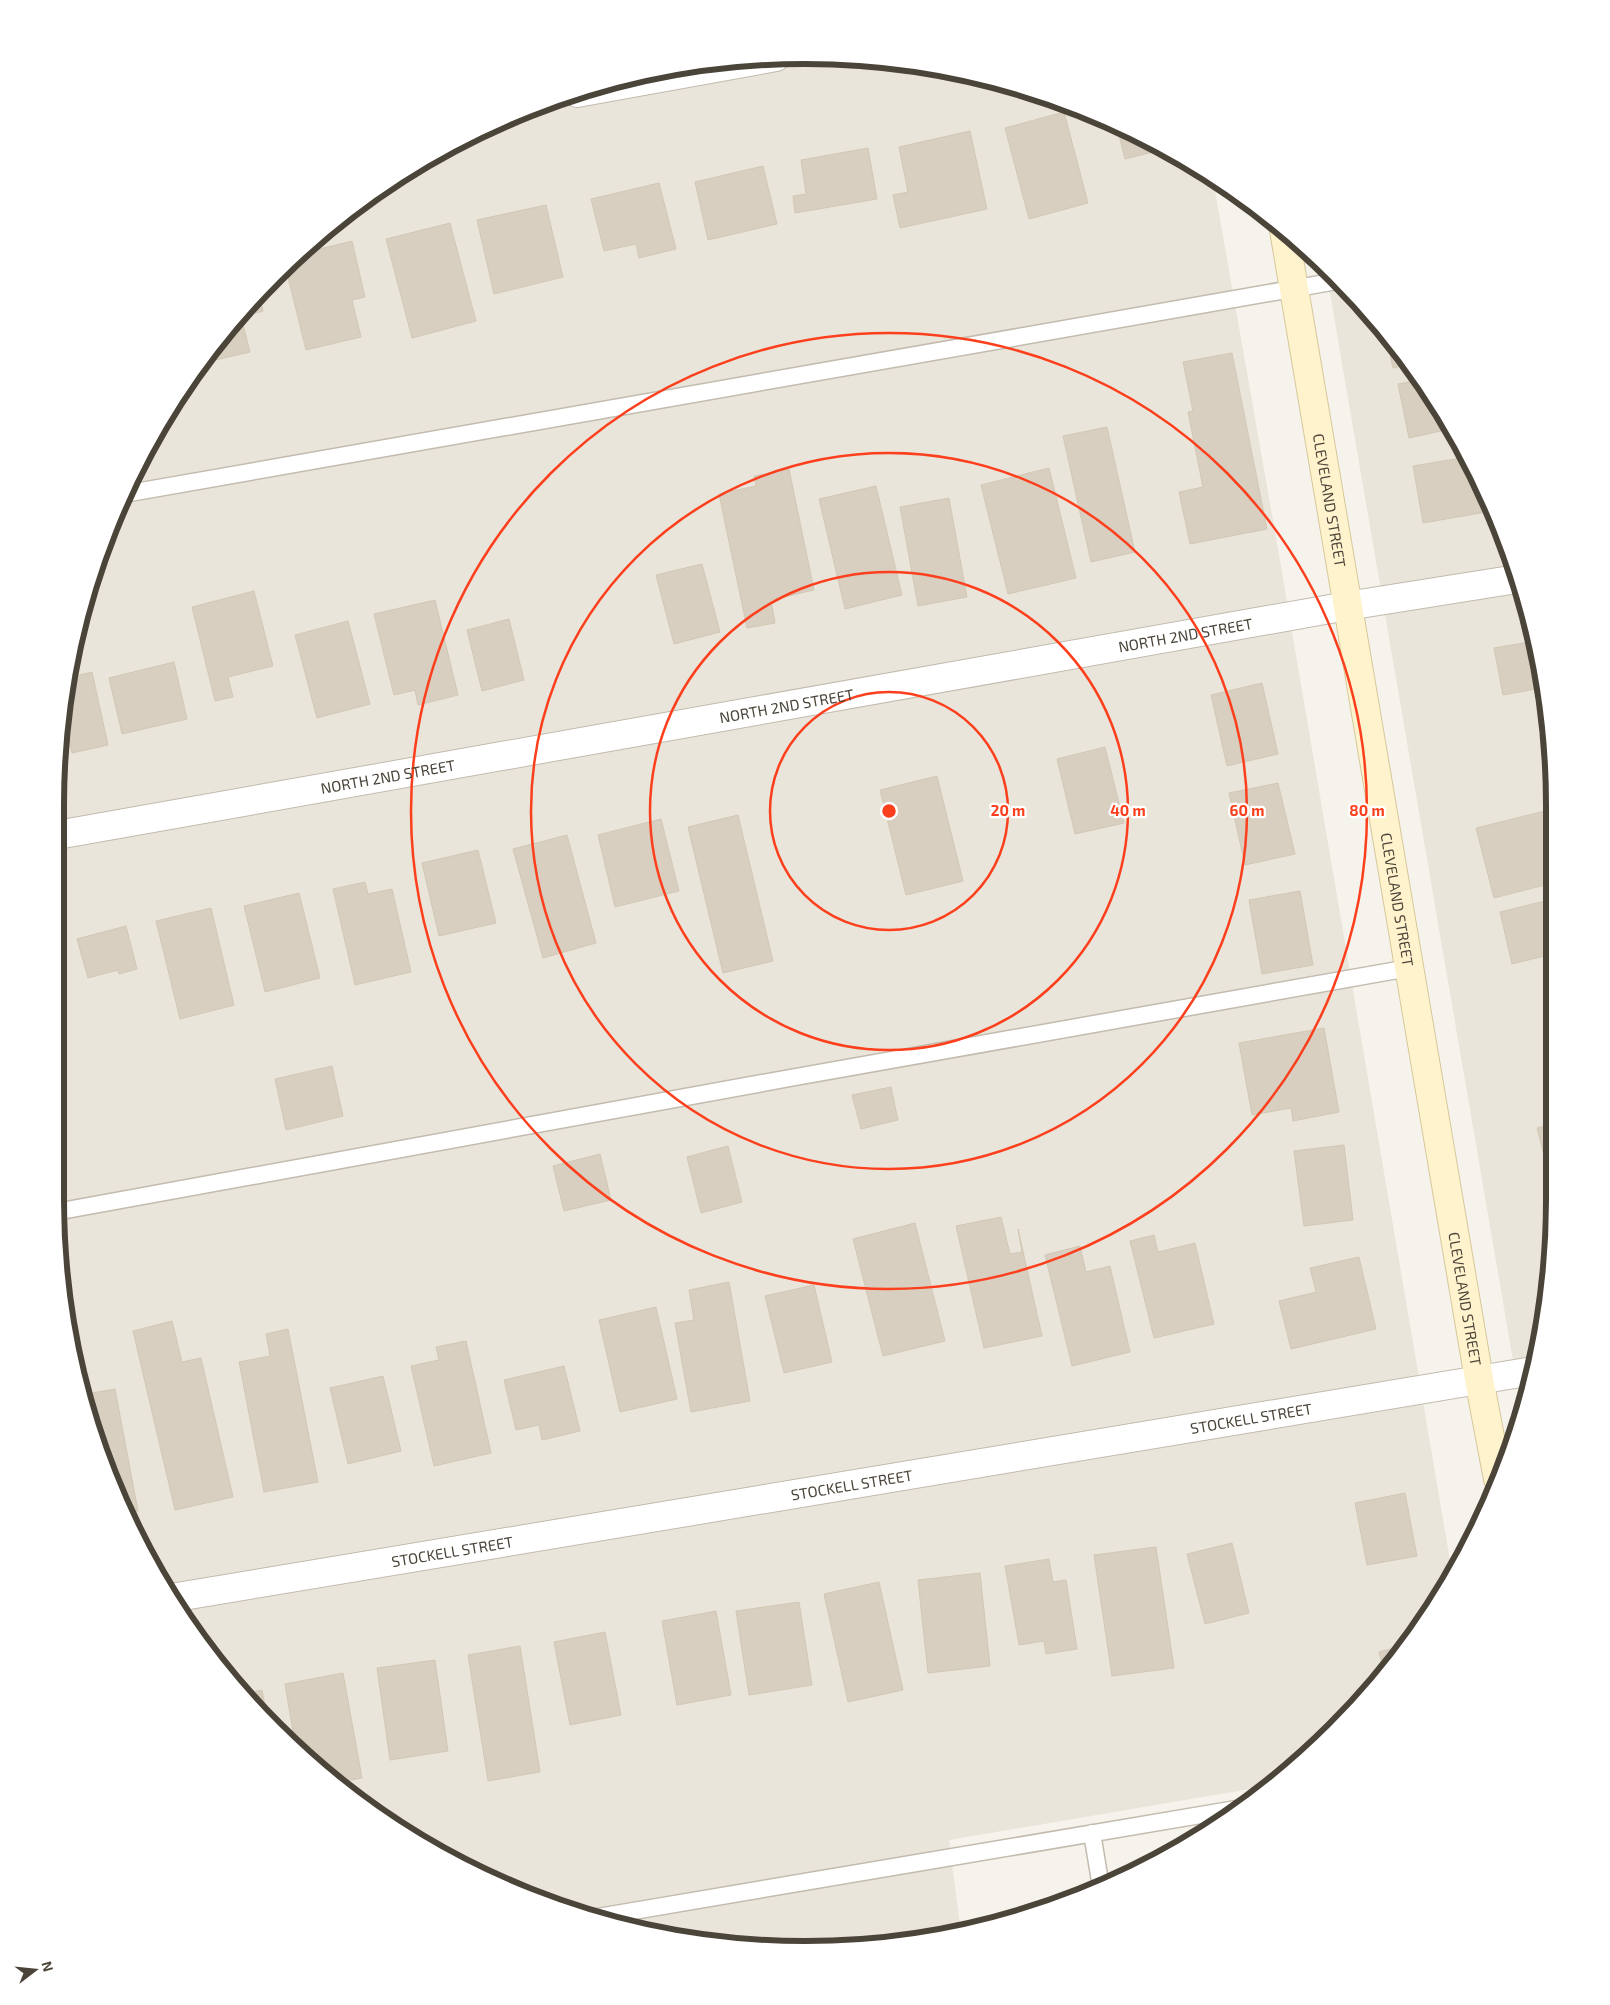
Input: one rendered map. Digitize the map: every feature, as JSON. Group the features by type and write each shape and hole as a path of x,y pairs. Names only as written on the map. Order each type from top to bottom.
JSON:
{"main road":[{"name":"CLEVELAND STREET","path":"1286,241 1478,1379 1496,1468"}],"street":[{"name":"NORTH 2ND STREET","path":"64,834 1347,606 1511,579"},
{"name":"STOCKELL STREET","path":"179,1597 1526,1372"}],"lane":[{"path":"133,492 1330,282"},
{"path":"64,1210 780,1079 1409,968"},
{"path":"610,1915 1224,1811"},
{"path":"1092,1833 1100,1880"}],"shaded area":[{"path":"757,65 853,65 902,70 950,78 997,89 1089,120 1133,140 1176,163 1214,187 1451,1564 1421,1612 1362,1689 1294,1757 1256,1788 949,1840 960,1925 902,1935 853,1940 805,1941 757,1940 708,1935 660,1927 613,1916 521,1885 477,1865 434,1842 354,1788 316,1757 248,1689 189,1612 163,1571 140,1528 120,1484 89,1392 78,1345 70,1297 65,1248 64,1200 65,757 70,708 78,660 89,613 120,521 140,477 163,434 189,393 248,316 316,248 393,189 434,163 477,140 521,120 613,89 660,78 708,70"},
{"path":"1328,280 1362,316 1393,354 1447,434 1470,477 1490,521 1521,613 1532,660 1540,708 1545,757 1546,1200 1545,1248 1540,1297 1532,1345 1519,1397"}],"building":[{"path":"1064,112 1088,203 1029,219 1005,128"},
{"path":"970,131 987,209 900,228 893,195 908,192 899,147"},
{"path":"1119,133 1155,152 1125,159"},
{"path":"868,148 877,199 795,213 793,196 806,194 801,160"},
{"path":"763,166 777,224 708,240 695,182"},
{"path":"659,183 676,249 639,258 636,244 604,251 591,199"},
{"path":"546,205 563,277 494,294 477,220"},
{"path":"450,223 476,321 412,338 386,239"},
{"path":"352,241 365,297 352,300 361,337 306,350 287,275 313,250"},
{"path":"261,302 263,311 249,315"},
{"path":"242,323 250,352 212,361"},
{"path":"1389,349 1402,366 1393,368"},
{"path":"1232,353 1267,529 1190,544 1179,492 1203,487 1188,412 1193,411 1183,362"},
{"path":"1413,381 1445,430 1409,438 1398,384"},
{"path":"1107,427 1135,552 1091,562 1063,436"},
{"path":"1460,458 1486,512 1423,523 1413,466"},
{"path":"1049,468 1076,578 1008,594 981,485"},
{"path":"789,469 814,590 771,600 775,623 747,628 719,494 756,486 754,476"},
{"path":"876,486 902,595 845,609 819,499"},
{"path":"949,498 967,597 918,606 900,507"},
{"path":"702,564 720,632 674,644 656,575"},
{"path":"254,591 273,666 228,677 233,697 215,701 192,607"},
{"path":"435,600 458,695 418,705 415,690 394,695 374,614"},
{"path":"509,619 524,680 482,691 467,630"},
{"path":"348,621 370,704 317,718 295,635"},
{"path":"1528,642 1537,689 1503,695 1494,648"},
{"path":"174,662 187,719 122,734 109,678"},
{"path":"92,672 108,745 72,753 68,732 75,676"},
{"path":"1262,683 1278,754 1227,766 1211,695"},
{"path":"1105,747 1124,823 1075,834 1057,759"},
{"path":"937,776 963,881 906,895 880,790"},
{"path":"1278,783 1295,854 1245,865 1229,793"},
{"path":"1546,811 1546,885 1494,898 1476,828"},
{"path":"738,815 773,961 723,973 688,827"},
{"path":"661,819 679,891 615,907 598,835"},
{"path":"567,835 596,943 543,958 513,849"},
{"path":"478,850 496,923 439,936 422,863"},
{"path":"365,882 368,894 392,889 411,972 355,985 333,889"},
{"path":"1300,891 1313,965 1262,974 1249,900"},
{"path":"299,893 320,978 265,992 244,906"},
{"path":"1546,901 1546,956 1512,964 1500,912"},
{"path":"211,908 234,1005 180,1019 156,921"},
{"path":"126,926 137,969 119,974 118,970 88,978 77,939"},
{"path":"1324,1028 1339,1112 1293,1121 1291,1108 1252,1115 1239,1043"},
{"path":"332,1066 343,1116 286,1130 275,1079"},
{"path":"891,1087 898,1120 861,1129 852,1095"},
{"path":"1546,1126 1546,1163 1537,1128"},
{"path":"1344,1145 1353,1220 1304,1226 1294,1151"},
{"path":"728,1146 742,1202 701,1213 687,1157"},
{"path":"600,1154 611,1200 564,1211 553,1166"},
{"path":"1001,1217 1010,1254 1022,1252 1018,1229 1042,1336 984,1348 956,1226"},
{"path":"915,1223 945,1341 883,1356 853,1239"},
{"path":"1154,1235 1158,1252 1195,1243 1214,1324 1154,1338 1130,1241"},
{"path":"1080,1246 1086,1272 1110,1266 1130,1352 1072,1366 1045,1255"},
{"path":"1359,1257 1376,1329 1291,1349 1279,1301 1316,1292 1310,1268"},
{"path":"729,1282 750,1401 691,1412 675,1323 694,1320 689,1290"},
{"path":"814,1285 832,1362 784,1373 765,1296"},
{"path":"656,1307 677,1399 620,1412 599,1320"},
{"path":"172,1321 182,1362 201,1358 233,1497 175,1510 133,1331"},
{"path":"288,1329 318,1482 264,1492 239,1362 270,1356 266,1334"},
{"path":"466,1341 491,1453 434,1466 411,1366 439,1360 436,1347"},
{"path":"564,1366 580,1431 542,1440 539,1425 516,1430 504,1380"},
{"path":"383,1376 401,1451 348,1464 330,1388"},
{"path":"115,1389 138,1511 133,1512 120,1484 89,1394"},
{"path":"1405,1493 1417,1556 1367,1565 1355,1503"},
{"path":"1232,1543 1249,1613 1205,1624 1187,1554"},
{"path":"1156,1547 1174,1668 1112,1676 1094,1555"},
{"path":"1049,1559 1053,1582 1066,1580 1077,1649 1046,1654 1044,1641 1019,1645 1005,1566"},
{"path":"980,1573 990,1666 928,1673 918,1580"},
{"path":"879,1582 903,1690 848,1702 824,1594"},
{"path":"799,1602 812,1685 749,1695 736,1611"},
{"path":"716,1611 731,1695 677,1705 662,1621"},
{"path":"605,1632 621,1715 570,1725 554,1642"},
{"path":"520,1646 540,1772 488,1781 468,1655"},
{"path":"1395,1648 1382,1664 1379,1652"},
{"path":"435,1660 448,1751 390,1760 377,1668"},
{"path":"343,1673 362,1778 345,1781 294,1736 285,1684"},
{"path":"262,1690 265,1707 251,1692"}]}
